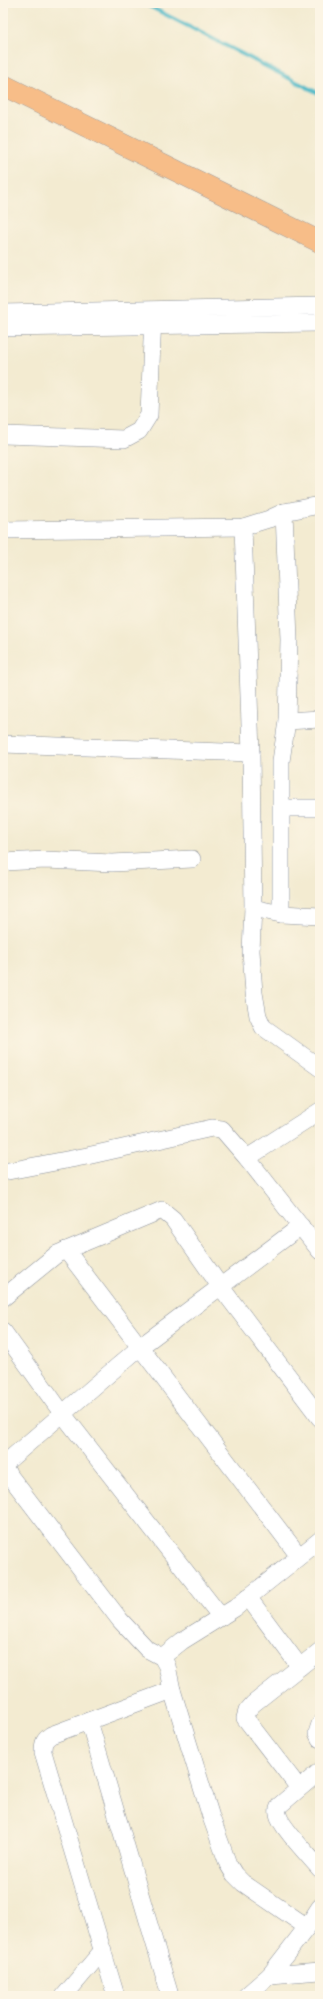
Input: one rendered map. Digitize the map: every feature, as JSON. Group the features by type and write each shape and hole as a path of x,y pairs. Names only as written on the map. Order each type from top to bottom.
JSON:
{"main road":[{"path":"3,85 320,242"}],"street":[{"path":"3,328 153,318 289,315 320,306"},
{"path":"3,313 153,318"},
{"path":"289,315 320,323"},
{"path":"3,435 124,439 139,431 149,415 153,318"},
{"path":"3,530 243,527 269,519 284,512 320,505"},
{"path":"281,914 281,761 287,721 289,640 284,512"},
{"path":"243,527 251,753 253,908 251,951 258,1016 263,1027 272,1036 320,1068"},
{"path":"287,721 320,719"},
{"path":"3,744 251,753"},
{"path":"282,808 320,808"},
{"path":"3,862 46,860 112,863 192,859"},
{"path":"253,908 281,914 320,916"},
{"path":"247,1158 320,1111"},
{"path":"3,1172 87,1156 212,1128 222,1129 247,1158 320,1251"},
{"path":"3,1298 57,1254 162,1210 173,1219 220,1286 320,1418"},
{"path":"301,1226 140,1347 62,1413 3,1466 120,1620 147,1649 162,1657 167,1666 172,1690 228,1864 234,1874 243,1883 307,1927"},
{"path":"66,1250 299,1556"},
{"path":"3,1331 62,1413 221,1617"},
{"path":"162,1657 182,1641 248,1598 320,1540"},
{"path":"248,1598 300,1667"},
{"path":"299,1788 245,1718 247,1710 253,1704 320,1651"},
{"path":"116,1996 43,1752 44,1740 51,1735 172,1690"},
{"path":"89,1721 169,1992"},
{"path":"320,1724 317,1728 320,1739"},
{"path":"320,1771 280,1805 278,1809 278,1815 287,1829 320,1869"},
{"path":"246,1996 270,1975 307,1927 320,1907"},
{"path":"64,1996 103,1950"},
{"path":"270,1975 320,1971"}],"waterway":[{"path":"143,3 320,94"}]}
